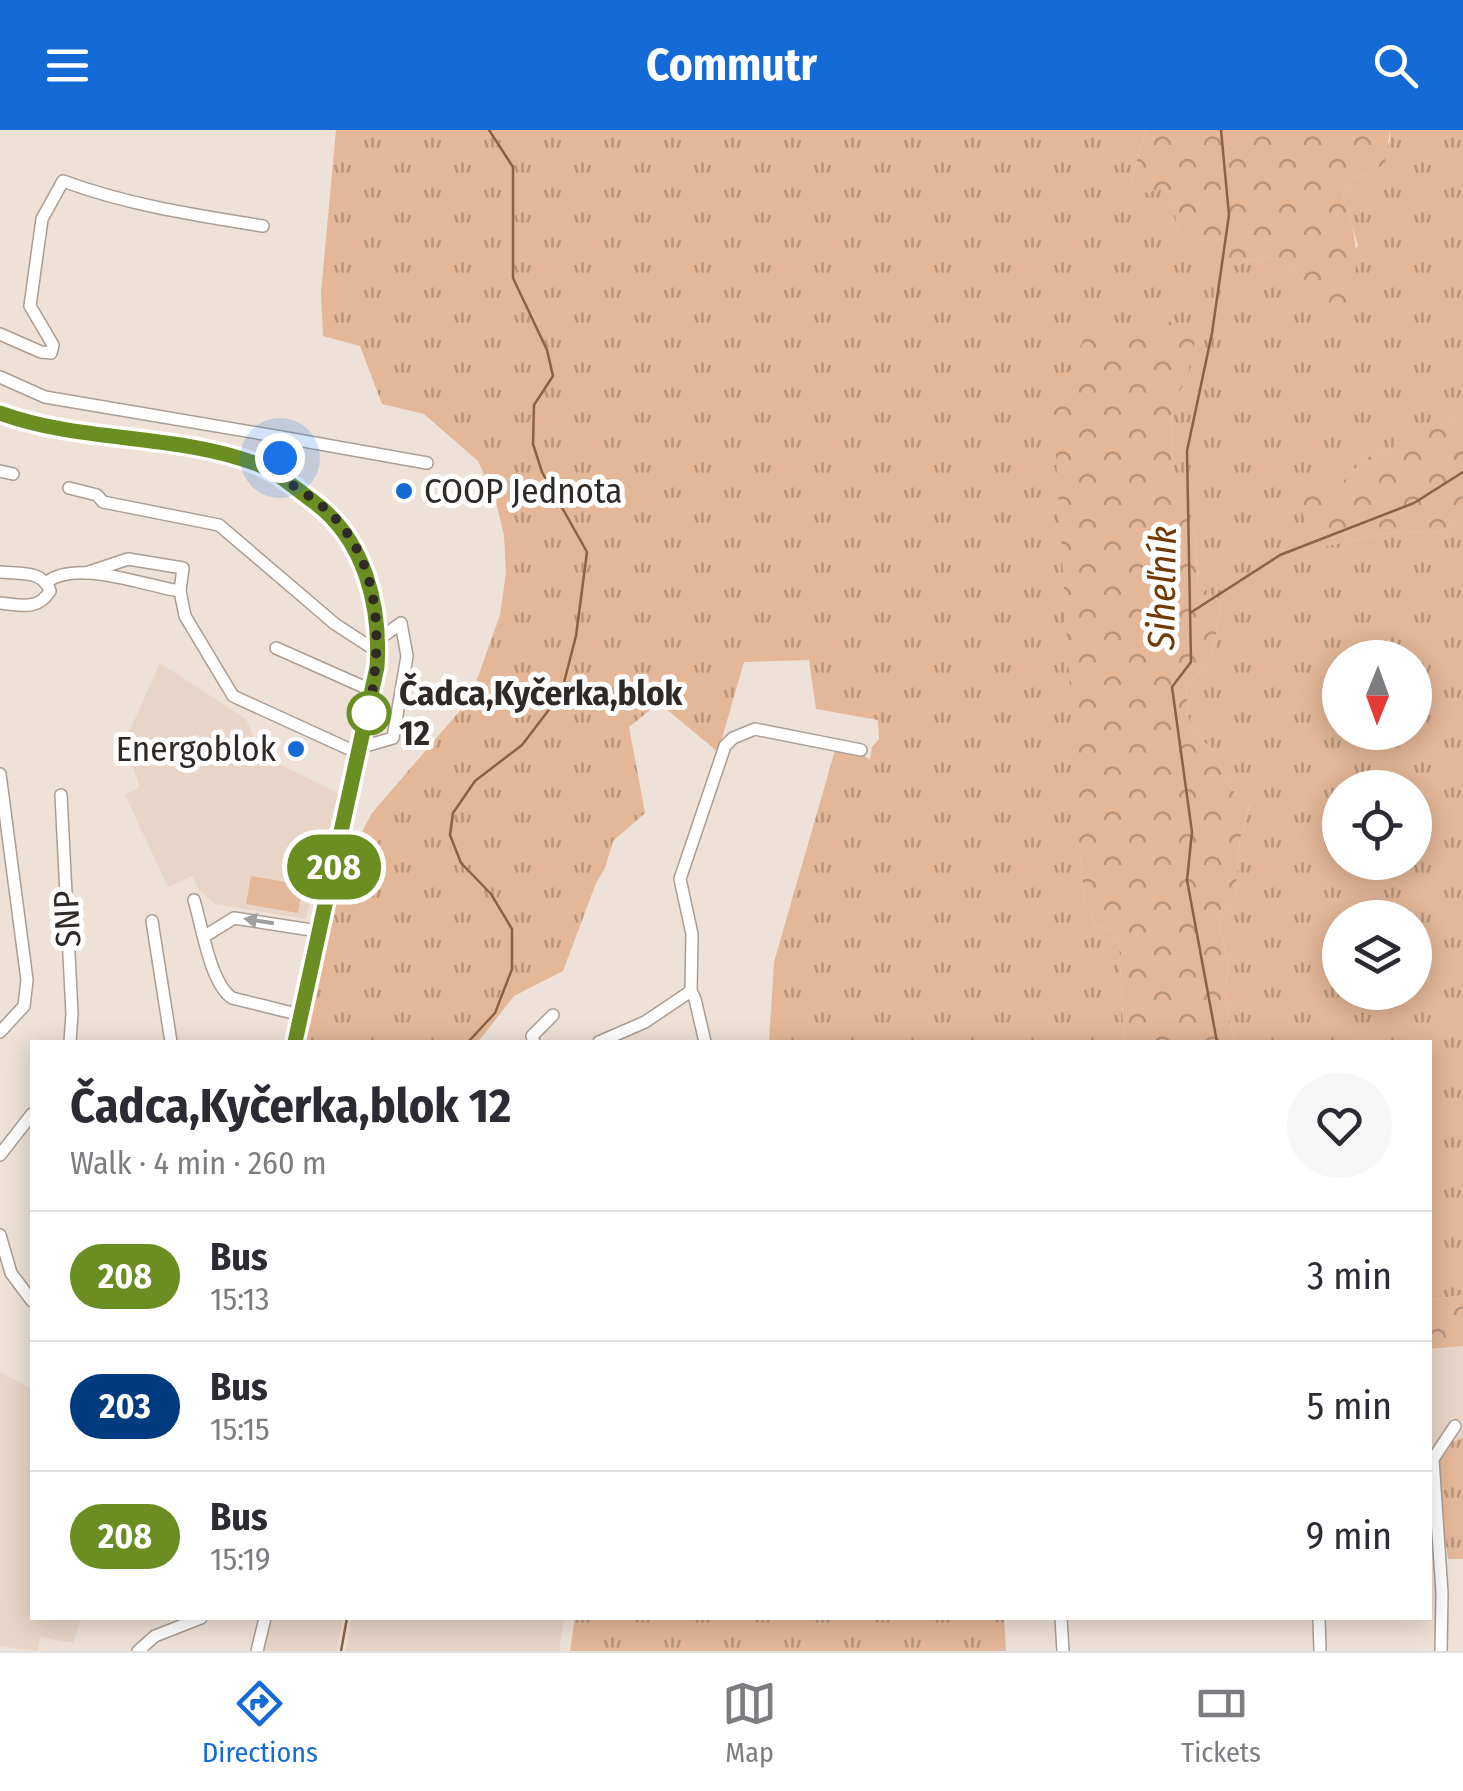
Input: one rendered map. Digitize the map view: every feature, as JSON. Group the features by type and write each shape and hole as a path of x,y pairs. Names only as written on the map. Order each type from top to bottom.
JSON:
{"street":[{"path":"0,334 51,353 53,345 30,306 42,219 63,181 154,209 263,226"},
{"path":"0,377 45,396 427,463"},
{"path":"0,414 37,424 239,458 278,475 334,516 358,553 375,610 378,646 373,691 294,1040"},
{"path":"278,475 281,437"},
{"path":"69,488 103,502 219,525 335,624 378,646"},
{"path":"47,582 55,576 86,573 128,559 177,565 182,568 180,591 186,616 233,696 361,751 386,754"},
{"path":"0,572 38,576 47,582 50,592 34,606 0,603"},
{"path":"86,573 180,591"},
{"path":"361,751 392,738 407,656 401,623 378,646"},
{"path":"276,648 373,691"},
{"path":"705,1040 690,991 692,934 680,879 725,746 733,738 755,729 861,750"},
{"path":"0,774 28,980 24,1006 0,1032"},
{"name":"SNP","path":"61,795 70,1040"},
{"path":"194,900 216,974 228,996 301,1014"},
{"path":"205,936 234,918 318,931"},
{"path":"152,922 171,1040"},
{"path":"604,1040 645,1022 690,991"},
{"path":"533,1040 532,1036 552,1014"},
{"path":"0,1155 30,1121"},
{"path":"0,1234 5,1277 30,1298"},
{"path":"1441,1651 1441,1558 1433,1459 1455,1426"},
{"path":"138,1651 155,1636 196,1620"},
{"path":"257,1651 265,1620"},
{"path":"1060,1620 1063,1651"},
{"path":"1319,1620 1320,1651"}],"shaded area":[{"path":"160,663 246,719 261,755 338,793 306,919 215,904 198,889 192,876 168,887 125,795 140,787 124,743"},
{"path":"1463,1346 1463,1437 1452,1442 1432,1474 1432,1350"},
{"path":"0,1372 30,1388 30,1620 80,1620 73,1643 40,1637 38,1651 0,1646"},
{"path":"271,1620 343,1620 337,1651 264,1651"},
{"path":"352,1620 564,1620 559,1651 345,1651"}],"green space":[{"path":"336,130 1146,130 1129,188 1166,187 1174,205 1178,232 1237,265 1264,257 1288,261 1311,293 1358,246 1343,194 1351,179 1371,173 1390,141 1390,130 1463,130 1463,415 1406,433 1392,449 1368,457 1341,483 1322,547 1398,532 1443,534 1463,517 1463,1295 1432,1300 1432,1040 1234,1040 1225,1002 1228,962 1218,919 1235,898 1240,839 1250,804 1232,790 1214,752 1189,726 1186,689 1212,657 1221,603 1198,584 1195,535 1171,466 1172,404 1187,379 1171,321 1149,332 1120,337 1080,857 1085,902 1096,926 1112,931 1119,942 1124,1040 769,1040 774,962 836,747 861,753 870,760 872,747 879,739 878,720 816,709 809,660 744,662 718,752 659,703 629,727 645,813 613,841 563,971 514,996 480,1040 301,1040 337,880 372,813 470,699 500,615 506,572 504,535 496,502 478,461 424,414 382,404 360,346 323,336 321,293"},
{"path":"1146,130 1390,130 1385,163 1371,173 1351,179 1343,194 1356,248 1348,302 1330,309 1311,293 1288,261 1264,257 1237,265 1204,257 1178,232 1174,205 1166,188 1144,193 1129,188"},
{"path":"1171,321 1197,332 1187,379 1172,404 1171,465 1195,535 1198,584 1221,603 1212,657 1186,689 1189,726 1214,752 1232,790 1250,803 1240,839 1235,898 1218,919 1228,962 1225,1002 1234,1040 1124,1040 1119,942 1112,931 1096,926 1085,902 1053,407 1088,329 1112,334 1149,330"},
{"path":"1463,415 1463,517 1443,534 1398,532 1322,547 1297,500 1303,485 1341,483 1368,457 1392,449 1405,433"},
{"path":"251,876 303,885 298,913 246,904"},
{"path":"1463,1295 1463,1346 1432,1349 1432,1300"},
{"path":"1463,1437 1463,1559 1448,1559 1435,1464 1452,1442"},
{"path":"575,1620 1004,1620 1006,1651 570,1651"}],"waterway":[{"path":"470,1040 495,1013 512,969 512,929 491,894 461,863 450,835 453,813 475,781 522,745 561,694 576,636 587,552 542,472 533,444 534,405 553,376 547,350 513,278 513,167 489,130"},
{"name":"Siheľník","path":"1217,1040 1187,880 1192,832 1172,687 1191,662 1187,451 1212,333 1229,215 1221,130"},
{"path":"1190,613 1280,555 1414,503 1463,472"},
{"path":"341,1651 347,1620"}],"bus line":[{"name":"208","path":"0,413 37,424 209,452 256,464 278,475 334,516 358,553 375,610 377,667 295,1040"}],"place":[{"name":"COOP Jednota","path":"404,491"},
{"name":"Čadca,Kyčerka,blok 12","path":"369,713"},
{"name":"Energoblok","path":"296,749"}],"route":[{"path":"280,458 278,475 334,516 358,553 378,630 377,667 367,722 369,713"}]}
